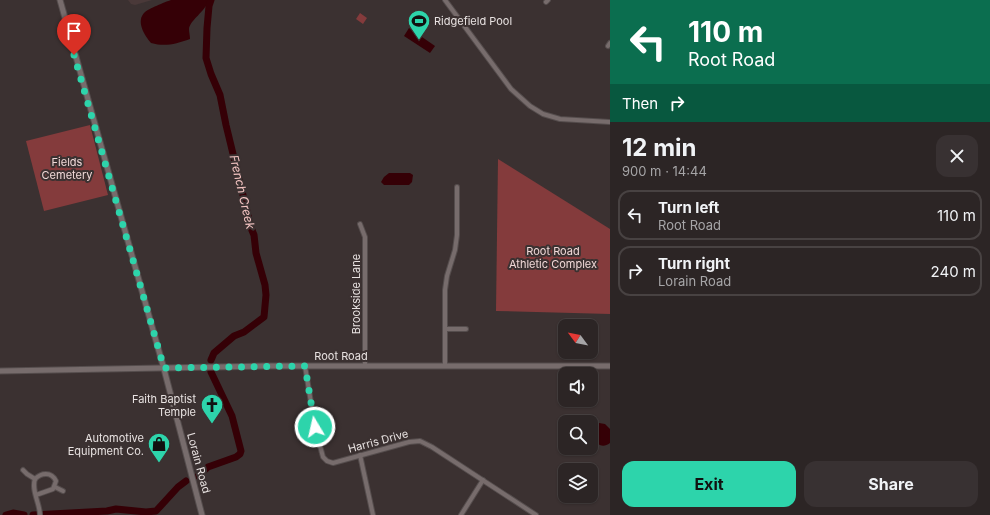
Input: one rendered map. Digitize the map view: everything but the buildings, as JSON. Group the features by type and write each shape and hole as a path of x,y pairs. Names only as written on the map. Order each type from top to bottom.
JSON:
{"street":[{"name":"Lorain Road","path":"60,0 164,368 202,515"},
{"path":"445,0 511,89 530,106 543,114 554,118 610,122"},
{"path":"445,366 446,286 457,235 457,187"},
{"name":"Brookside Lane","path":"360,224 365,237 365,366"},
{"path":"445,329 466,329"},
{"name":"Root Road","path":"0,371 305,366 610,366"},
{"name":"Harris Drive","path":"305,366 315,430 324,458 328,462 333,463 409,442 420,441 432,446 536,515"},
{"path":"360,455 373,515"},
{"path":"24,470 35,479"},
{"path":"36,495 51,491 56,484 54,478 49,474 39,475 35,479 33,485 40,509 40,515"},
{"path":"461,515 483,480"},
{"path":"55,487 63,491"}],"shaded area":[{"path":"128,0 152,0 135,5 131,4"},
{"path":"171,0 209,0 190,26 190,39 161,45 151,43 142,28 142,16 149,9"},
{"name":"Ridgefield Pool","path":"409,28 435,46 430,53 404,36"},
{"path":"389,173 410,173 413,175 412,182 409,185 384,185 381,182"},
{"path":"598,424 605,424 610,429 610,443 607,445 602,446 598,443"}],"green space":[{"path":"360,13 367,18 363,24 356,19"},
{"name":"Fields Cemetery","path":"90,125 108,195 44,211 26,141"},
{"name":"Root Road Athletic Complex","path":"498,159 610,229 610,314 496,311"}],"waterway":[{"name":"French Creek","path":"211,0 207,28 206,58 220,95 251,228 254,235 256,253 265,285 266,295 264,317 244,332 234,336 214,353 211,360"},
{"name":"French Creek","path":"198,476 208,467 236,457 241,451 232,416 211,372"},
{"name":"French Creek","path":"33,515 107,511 116,509 146,512 156,511 178,487 186,481"},
{"name":"French Creek","path":"6,515 13,513 24,515"}],"place":[{"name":"Ridgefield Pool","path":"419,40"},
{"name":"Faith Baptist Temple","path":"212,424"},
{"name":"Automotive Equipment Co.","path":"159,464"}],"route":[{"path":"74,55 164,368 305,366 315,427"}]}
